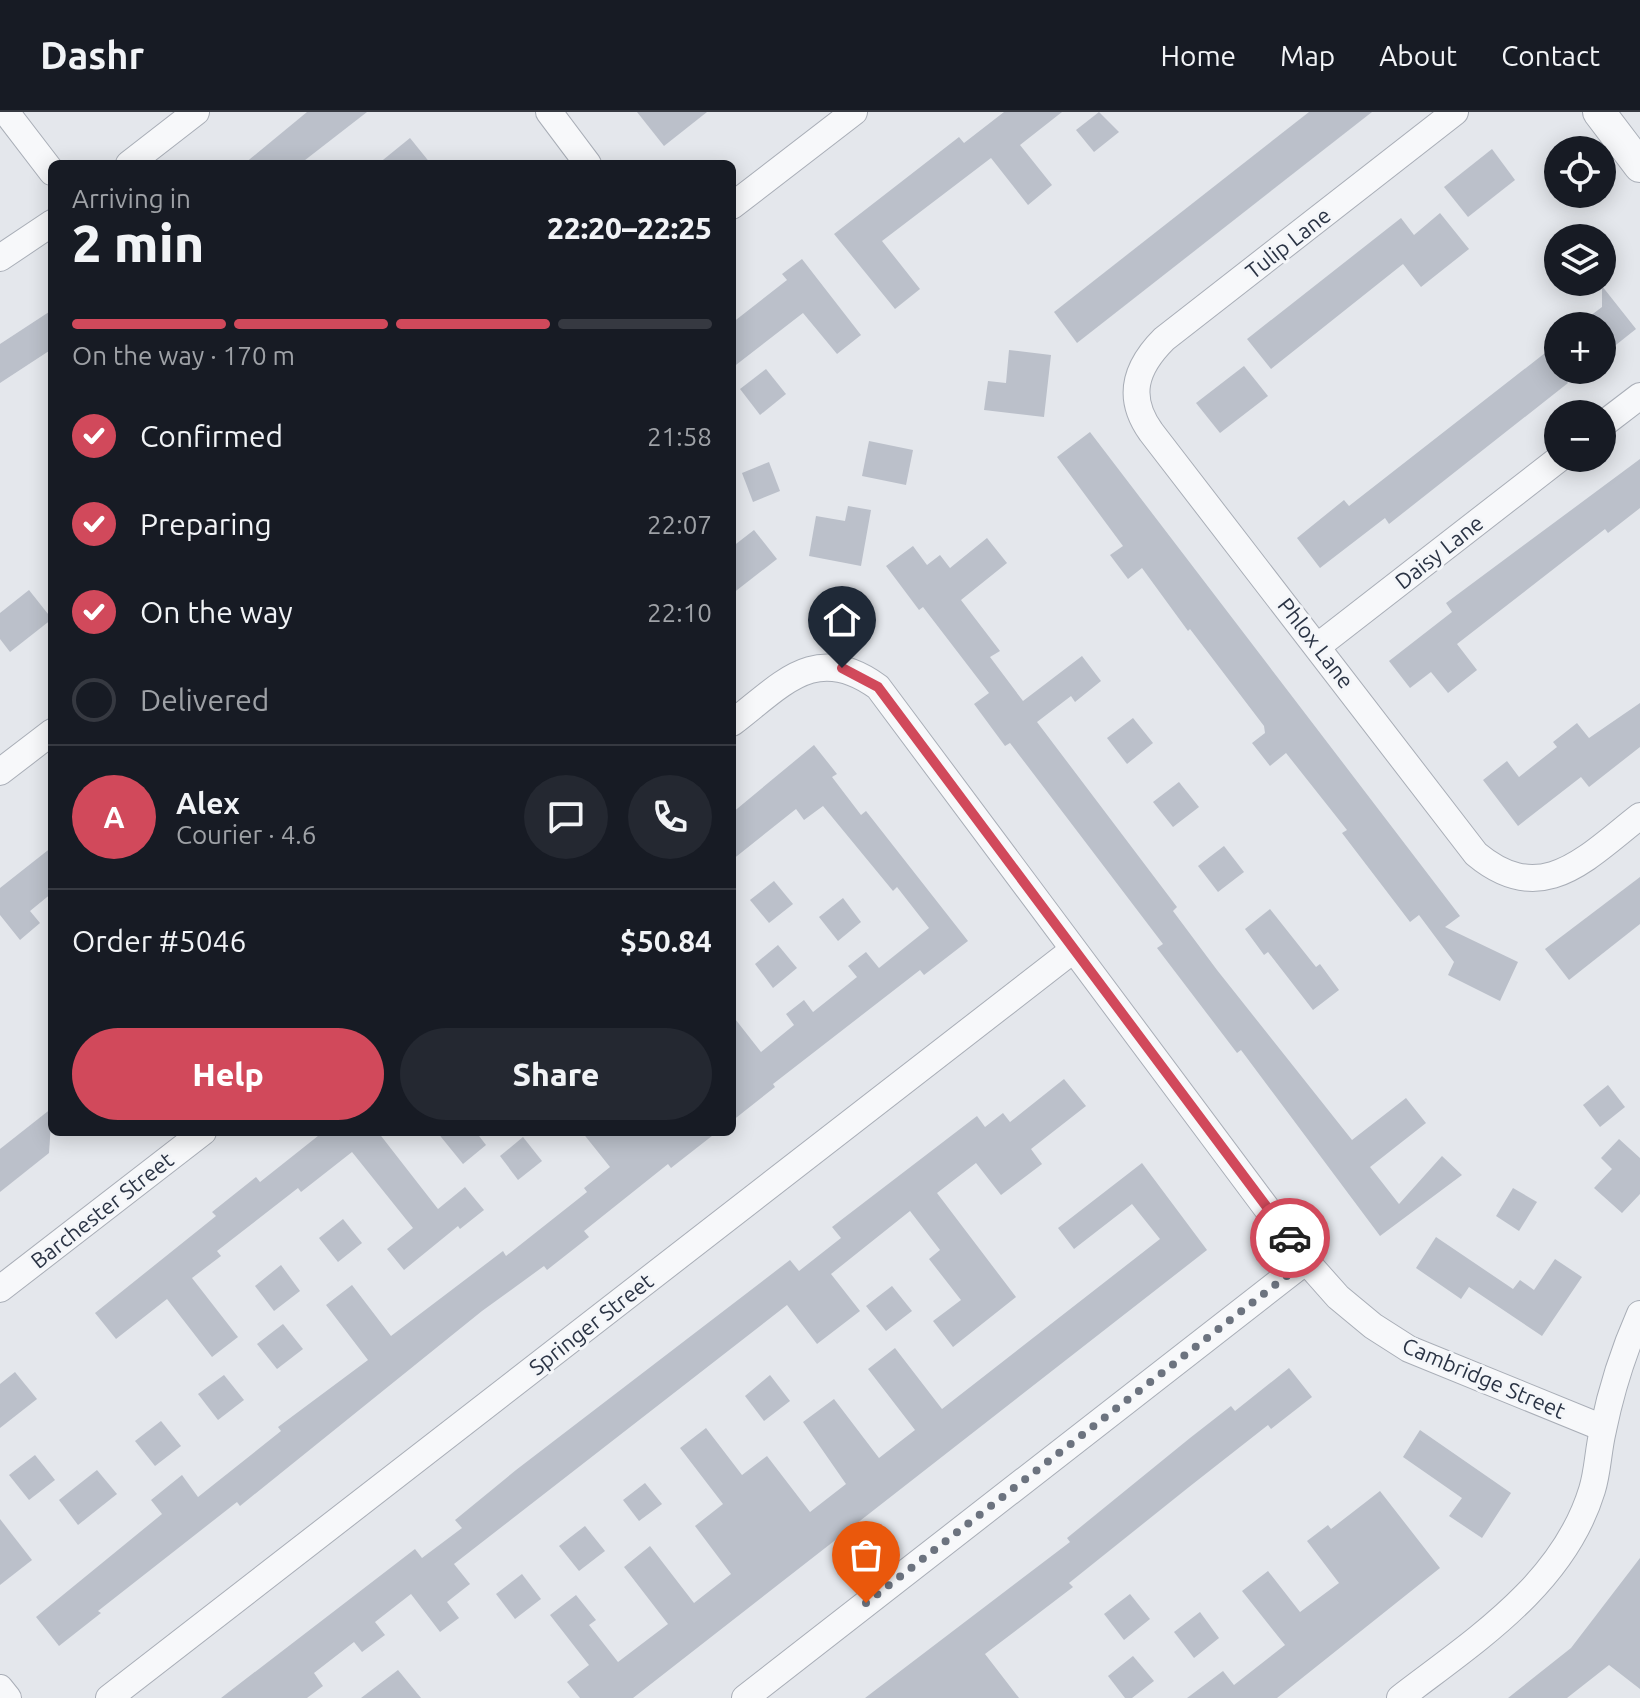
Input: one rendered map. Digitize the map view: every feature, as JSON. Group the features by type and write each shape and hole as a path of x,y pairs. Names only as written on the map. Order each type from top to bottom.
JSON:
{"street":[{"path":"6,112 48,167"},
{"path":"134,160 196,112"},
{"path":"549,112 585,160"},
{"path":"736,203 854,112"},
{"name":"Tulip Lane","path":"1134,384 1147,356 1164,339 1455,112"},
{"path":"1599,112 1640,166"},
{"path":"0,258 48,226"},
{"name":"Phlox Lane","path":"1134,384 1142,420 1476,854 1505,874 1524,879 1555,875 1574,867 1640,816"},
{"path":"1616,414 1640,396"},
{"name":"Daisy Lane","path":"1318,646 1544,470"},
{"name":"Cambridge Street","path":"736,720 782,681 802,671 822,667 842,668 878,687 1306,1261 1338,1297 1373,1326 1409,1349 1603,1428"},
{"path":"0,772 48,735"},
{"name":"Springer Street","path":"109,1698 1073,950"},
{"name":"Barchester Street","path":"0,1289 198,1136"},
{"path":"745,1698 1306,1261"},
{"path":"1400,1698 1503,1618 1538,1584 1564,1545 1591,1491 1603,1428 1640,1314"},
{"path":"0,1688 8,1698"}],"building":[{"path":"307,112 367,112 305,160 249,160"},
{"path":"637,112 707,112 664,146"},
{"path":"1004,112 1062,112 1020,145 1052,185 1028,205 991,158 882,241 920,289 895,309 834,234 959,137 964,143"},
{"path":"1099,112 1119,132 1094,152 1076,130"},
{"path":"1309,112 1372,112 1077,343 1054,312"},
{"path":"410,138 428,160 383,160"},
{"path":"1492,149 1515,180 1468,217 1444,187"},
{"path":"1440,213 1469,249 1421,287 1403,264 1271,369 1247,339 1401,218 1414,235"},
{"path":"802,259 861,335 837,354 803,313 736,365 736,320 787,280 782,274"},
{"path":"1602,296 1610,296 1636,329 1616,345 1616,312 1595,312 1602,307"},
{"path":"48,313 48,352 0,383 0,344"},
{"path":"1009,350 1051,355 1044,417 984,410 988,381 1006,383"},
{"path":"1544,354 1544,384 1567,384 1389,524 1385,518 1320,568 1297,538 1344,500 1349,506"},
{"path":"1244,366 1268,396 1220,433 1196,403"},
{"path":"766,369 786,394 760,415 740,389"},
{"path":"1090,432 1460,916 1445,927 1518,962 1500,1001 1448,975 1454,962 1419,915 1410,922 1342,833 1347,830 1286,753 1270,766 1252,743 1265,733 1264,726 1142,568 1128,579 1110,555 1123,546 1057,457"},
{"path":"869,441 913,450 906,485 862,476"},
{"path":"1640,459 1640,508 1608,533 1605,529 1457,644 1477,670 1448,693 1431,672 1410,688 1389,661 1452,612 1446,603"},
{"path":"769,462 780,491 753,502 742,473"},
{"path":"848,506 871,510 861,566 809,556 816,516 845,521"},
{"path":"754,530 777,559 736,591 736,544"},
{"path":"987,538 1007,563 961,600 1000,651 990,657 1023,701 1082,656 1101,681 1075,702 1071,696 1037,722 1177,907 1173,911 1352,1140 1406,1098 1426,1123 1370,1167 1399,1204 1442,1156 1462,1175 1380,1236 1241,1050 1237,1053 1157,948 1163,944 1010,743 1005,746 974,704 989,693 923,607 919,610 886,566 913,546 927,565 940,555 950,568"},
{"path":"29,590 48,614 48,622 10,652 0,639 0,613"},
{"path":"1640,703 1640,747 1589,787 1581,777 1518,826 1483,780 1507,761 1519,777 1557,747 1553,742 1577,723 1589,738"},
{"path":"1133,718 1153,743 1127,764 1107,738"},
{"path":"814,745 837,774 832,777 861,815 866,811 968,941 924,975 920,970 773,1084 775,1087 736,1118 736,1020 761,1052 794,1025 786,1014 804,1000 813,1012 857,977 848,966 866,952 879,968 929,928 897,887 893,891 823,806 804,820 796,809 736,857 736,810"},
{"path":"1179,782 1199,807 1173,827 1153,802"},
{"path":"1224,846 1244,872 1218,892 1198,866"},
{"path":"48,850 48,896 30,911 40,923 20,940 0,915 0,888"},
{"path":"1640,877 1640,924 1569,980 1545,949"},
{"path":"774,881 793,904 769,923 750,900"},
{"path":"843,898 861,922 838,941 819,917"},
{"path":"1270,909 1316,967 1320,964 1339,990 1313,1010 1268,952 1264,955 1245,929"},
{"path":"778,945 797,968 773,988 755,964"},
{"path":"1064,1079 1086,1106 1031,1149 1042,1164 1001,1195 976,1163 937,1193 1016,1297 953,1347 933,1321 961,1300 929,1259 940,1250 910,1211 831,1274 860,1311 817,1344 787,1305 454,1564 470,1584 447,1602 459,1618 440,1632 411,1594 375,1622 385,1635 362,1652 354,1642 314,1673 323,1686 307,1698 221,1698 415,1549 422,1558 462,1528 455,1520 516,1470 790,1260 799,1271 841,1238 832,1227 977,1116 985,1127 1003,1113 1010,1122"},
{"path":"1608,1085 1625,1107 1600,1127 1583,1105"},
{"path":"48,1111 49,1153 0,1192 0,1149"},
{"path":"318,1136 381,1136 438,1209 465,1187 484,1210 460,1229 458,1226 404,1270 387,1249 413,1228 352,1152 301,1192 298,1188 217,1251 221,1256 192,1278 238,1337 212,1357 167,1299 116,1339 95,1313 216,1216 212,1212 256,1177 260,1182"},
{"path":"440,1136 479,1136 486,1145 463,1164"},
{"path":"585,1136 712,1136 671,1168 668,1164 584,1231 589,1237 547,1270 544,1266 482,1311 240,1506 237,1502 98,1611 101,1613 59,1646 36,1617 162,1514 151,1500 182,1475 198,1497 281,1431 278,1427 368,1360 326,1305 352,1285 391,1336 503,1251 506,1256 587,1192 584,1188 610,1167"},
{"path":"523,1137 542,1161 518,1180 500,1156"},
{"path":"1619,1139 1640,1158 1640,1194 1622,1213 1594,1188 1612,1169 1601,1158"},
{"path":"1142,1163 1207,1250 633,1698 580,1698 567,1682 589,1665 550,1615 576,1595 596,1620 589,1625 618,1662 668,1624 624,1567 650,1546 694,1603 731,1574 695,1526 723,1504 680,1448 706,1428 742,1475 767,1456 810,1512 846,1484 803,1422 834,1399 879,1458 915,1430 868,1369 895,1348 942,1409 1160,1239 1132,1204 1074,1249 1058,1228"},
{"path":"1513,1188 1537,1202 1519,1231 1496,1216"},
{"path":"343,1219 362,1243 338,1262 319,1238"},
{"path":"1436,1237 1513,1289 1520,1280 1534,1290 1555,1259 1582,1277 1542,1336 1469,1287 1461,1299 1416,1268"},
{"path":"281,1265 300,1291 274,1311 255,1286"},
{"path":"892,1286 912,1311 886,1331 866,1306"},
{"path":"283,1324 303,1349 277,1369 257,1344"},
{"path":"1289,1368 1312,1397 1271,1429 1268,1425 1189,1487 1069,1583 1073,1587 985,1654 1019,1698 865,1698 1070,1542 1067,1538 1231,1406 1235,1411"},
{"path":"15,1372 37,1399 0,1428 0,1384"},
{"path":"224,1375 244,1400 218,1420 198,1394"},
{"path":"770,1375 790,1401 764,1421 745,1396"},
{"path":"161,1421 181,1446 155,1466 135,1441"},
{"path":"1420,1430 1511,1493 1482,1538 1449,1516 1462,1498 1403,1457"},
{"path":"35,1455 55,1480 29,1500 9,1475"},
{"path":"97,1470 117,1494 78,1525 59,1500"},
{"path":"645,1483 662,1504 639,1521 623,1500"},
{"path":"1380,1491 1440,1568 1277,1698 1187,1698 1223,1671 1234,1685 1285,1645 1242,1591 1268,1571 1300,1612 1339,1583 1307,1541 1328,1525 1331,1529"},
{"path":"0,1519 32,1560 0,1585"},
{"path":"585,1526 605,1551 579,1571 559,1546"},
{"path":"1640,1558 1640,1689 1609,1665 1567,1698 1508,1698 1571,1648"},
{"path":"522,1574 541,1599 515,1619 496,1594"},
{"path":"1130,1594 1150,1619 1124,1640 1104,1614"},
{"path":"1200,1612 1219,1638 1194,1658 1174,1632"},
{"path":"1133,1656 1154,1681 1132,1698 1125,1698 1108,1676"},
{"path":"398,1670 421,1698 361,1698"}],"way so far":[{"path":"866,1603 1306,1261 1290,1238"}],"route":[{"path":"842,668 878,687 1290,1238"}]}
